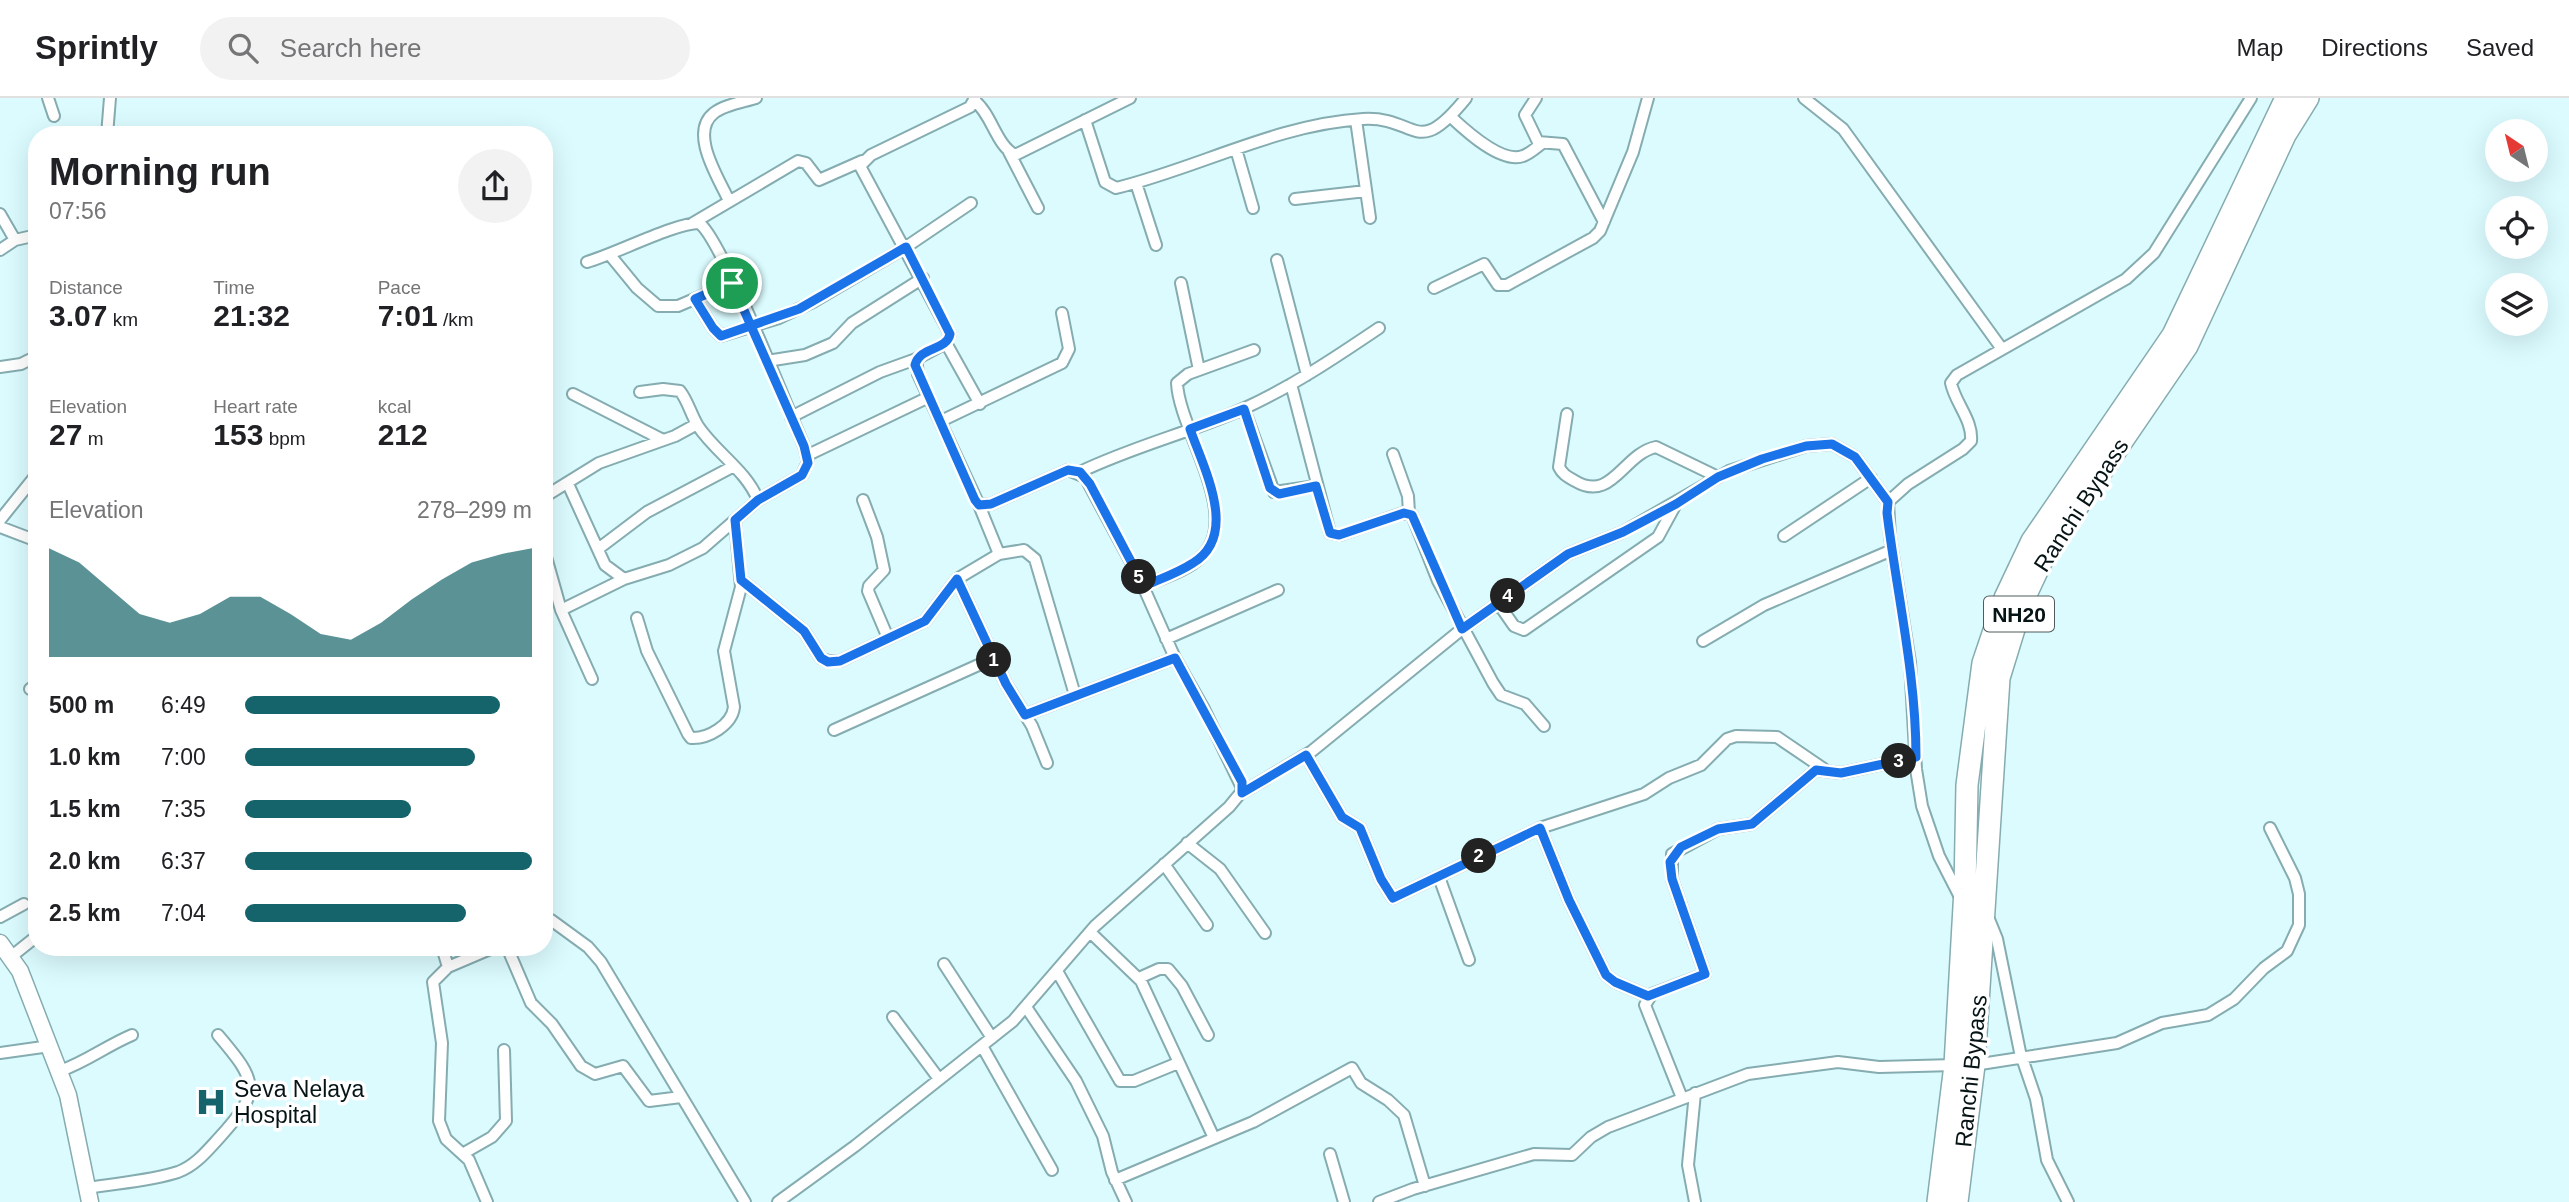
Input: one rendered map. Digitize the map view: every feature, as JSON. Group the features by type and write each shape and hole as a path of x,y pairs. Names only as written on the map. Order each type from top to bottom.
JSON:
{"highway":[{"name":"Ranchi Bypass","path":"1974,908 1967,785 1983,663 2005,598 2032,541 2173,335 2286,98"},
{"name":"Ranchi Bypass","path":"1957,1202 1974,908 1999,678 2022,603 2045,554 2187,346 2285,135 2308,98"},
{"name":"Ranchi Bypass","path":"1938,1202 1965,1065"}],"street":[{"path":"48,98 54,116"},
{"path":"108,126 110,98"},
{"path":"729,201 706,150 705,127 714,113 756,98"},
{"path":"1085,120 1108,186 1116,188 1286,134 1356,120 1375,120 1417,132 1437,129 1466,98"},
{"path":"1536,98 1526,112 1525,120 1541,144"},
{"path":"1434,288 1484,264 1498,285 1507,285 1594,238 1604,222 1633,152 1648,98"},
{"path":"1804,98 1843,129 2002,349"},
{"path":"2068,1202 2047,1160 2036,1099 2021,1057 1997,939 1974,908 1931,835 1922,806 1910,662 1892,550 1888,502 1898,491 1964,449 1971,440 1972,432 1951,383 1965,369 2126,279 2142,266 2164,239 2251,98"},
{"path":"587,262 693,223 798,161 806,163 819,180 947,119 975,99 990,118 1038,208"},
{"path":"1009,152 1022,154 1126,99"},
{"path":"1451,117 1478,141 1511,157 1525,155 1541,144 1557,141 1563,144 1604,222"},
{"path":"1356,120 1370,218"},
{"path":"1236,149 1253,208"},
{"path":"791,417 880,372 916,359 950,339 948,327 923,278 862,174 862,161"},
{"path":"1136,183 1156,245"},
{"path":"1294,199 1366,191"},
{"path":"695,299 721,336 799,309 906,247 971,203"},
{"path":"0,214 15,240"},
{"path":"561,610 624,579 693,554 758,500 806,472 808,454 752,325 709,232 699,223 693,223"},
{"path":"0,250 15,240 28,237"},
{"path":"610,255 637,288 658,306 678,306 732,283"},
{"path":"1277,260 1307,375"},
{"path":"767,361 805,355 834,343 852,323 923,278"},
{"path":"1181,283 1199,370"},
{"path":"941,421 1062,363 1069,349 1062,313"},
{"path":"979,505 991,504 1068,470 1080,472 1138,447 1244,409 1307,375 1379,328"},
{"path":"946,343 980,404"},
{"path":"1144,586 1194,563 1204,555 1216,534 1215,511 1177,383 1199,370 1254,350"},
{"path":"916,359 918,374 999,554"},
{"path":"0,367 28,361"},
{"path":"1292,384 1325,524 1334,535 1409,513"},
{"path":"640,392 663,389 680,391 697,424 732,467 747,478 758,500"},
{"path":"573,394 663,440"},
{"path":"808,454 929,397"},
{"path":"1244,409 1274,492 1316,486"},
{"path":"1567,414 1559,467 1566,476 1589,488 1605,484 1641,454 1656,447 1718,477"},
{"path":"553,492 599,463 663,440 697,424"},
{"path":"778,1202 855,1146 992,1038 1026,1007 1090,932 1242,793 1306,755 1398,684 1462,629 1568,554 1623,532 1676,504 1718,477 1762,459 1820,443 1846,449 1888,502"},
{"path":"1393,454 1406,488 1409,513 1462,629 1501,695 1525,704 1544,726"},
{"path":"598,549 647,512 732,467"},
{"path":"1080,472 1090,484 1144,586 1175,658 1242,782 1242,793"},
{"path":"1784,536 1871,478"},
{"path":"568,484 605,565 624,579"},
{"path":"0,520 28,485"},
{"path":"863,500 884,570 868,591 888,638"},
{"path":"1498,603 1514,626 1524,630 1658,537 1676,504"},
{"path":"637,618 648,651 688,734 698,738 719,729 733,713 734,696 724,650 740,596 735,520"},
{"path":"0,527 28,538"},
{"path":"741,580 796,624 821,658 828,662 840,661 925,621 957,579 999,554 1024,550 1035,559 1075,695"},
{"path":"1703,641 1757,608 1892,550"},
{"path":"957,579 993,658 1025,715 1047,763"},
{"path":"553,582 561,610 593,678"},
{"path":"1166,639 1278,590"},
{"path":"834,730 993,658"},
{"path":"1025,715 1175,658"},
{"path":"1306,755 1342,817 1360,828 1389,895 1398,898 1540,828 1644,794 1670,778 1701,765 1727,739 1737,736 1777,737 1824,769 1841,773 1916,757"},
{"path":"1540,828 1569,900 1606,975 1615,982 1648,996 1705,974 1672,879 1672,854 1718,829 1752,824 1809,774 1824,769"},
{"path":"1380,1202 1534,1154 1572,1156 1598,1132 1748,1074 1828,1063 1879,1067 1965,1065 2117,1043 2162,1023 2208,1015 2234,999 2264,968 2287,951 2298,925 2299,894 2295,878 2270,828"},
{"path":"1187,843 1220,869 1265,933"},
{"path":"1164,864 1207,925"},
{"path":"1439,877 1469,960"},
{"path":"0,917 24,905"},
{"path":"553,923 594,952 745,1202"},
{"path":"1090,932 1139,978 1214,1138"},
{"path":"28,941 5,953 60,1070 78,1135 89,1195 186,1168 238,1118 248,1102 250,1085 243,1066 218,1035"},
{"path":"445,956 448,967"},
{"path":"474,956 448,967 433,982 442,1043 437,1107 446,1139 464,1153 487,1202"},
{"path":"512,956 531,1003 552,1024 581,1066 595,1074 623,1066 649,1101 681,1097"},
{"path":"944,964 992,1038"},
{"path":"1139,978 1158,969 1168,969 1182,986 1208,1035"},
{"path":"1057,971 1120,1080 1134,1082 1178,1063"},
{"path":"1648,996 1645,1005 1682,1098"},
{"path":"1026,1007 1076,1081 1103,1136 1115,1180 1126,1202"},
{"path":"893,1017 939,1079"},
{"path":"60,1070 84,1062 103,1048 132,1035"},
{"path":"0,1054 50,1046"},
{"path":"982,1046 1052,1170"},
{"path":"464,1153 492,1137 506,1121 504,1050"},
{"path":"1115,1180 1253,1122 1352,1068 1361,1083 1404,1115 1425,1186"},
{"path":"1695,1093 1688,1165 1695,1202"},
{"path":"1330,1154 1344,1202"}],"place":[{"name":"Seva Nelaya Hospital","path":"211,1102"}],"route":[{"path":"732,283 695,299 721,336 752,325 770,321 799,309 906,247 950,334 946,343 922,353 916,359 915,365 975,500 979,505 991,504 1068,470 1080,472 1090,484 1144,586 1194,563 1204,555 1211,544 1216,534 1215,511 1190,429 1244,409 1270,488 1279,494 1316,486 1325,524 1330,533 1339,535 1404,513 1412,515 1438,581 1462,629 1568,554 1623,532 1676,504 1729,471 1820,443 1846,449 1888,502 1890,537 1902,599 1914,701 1916,757 1841,773 1816,770 1752,824 1718,829 1672,854 1672,879 1705,974 1694,981 1648,996 1610,980 1606,975 1569,900 1540,828 1398,898 1393,898 1381,879 1360,828 1342,817 1306,755 1270,779 1242,793 1242,782 1175,658 1025,715 1006,684 957,579 925,621 840,661 828,662 821,658 804,631 741,580 735,520 771,491 806,472 808,454 761,345 752,325 732,283"}]}
